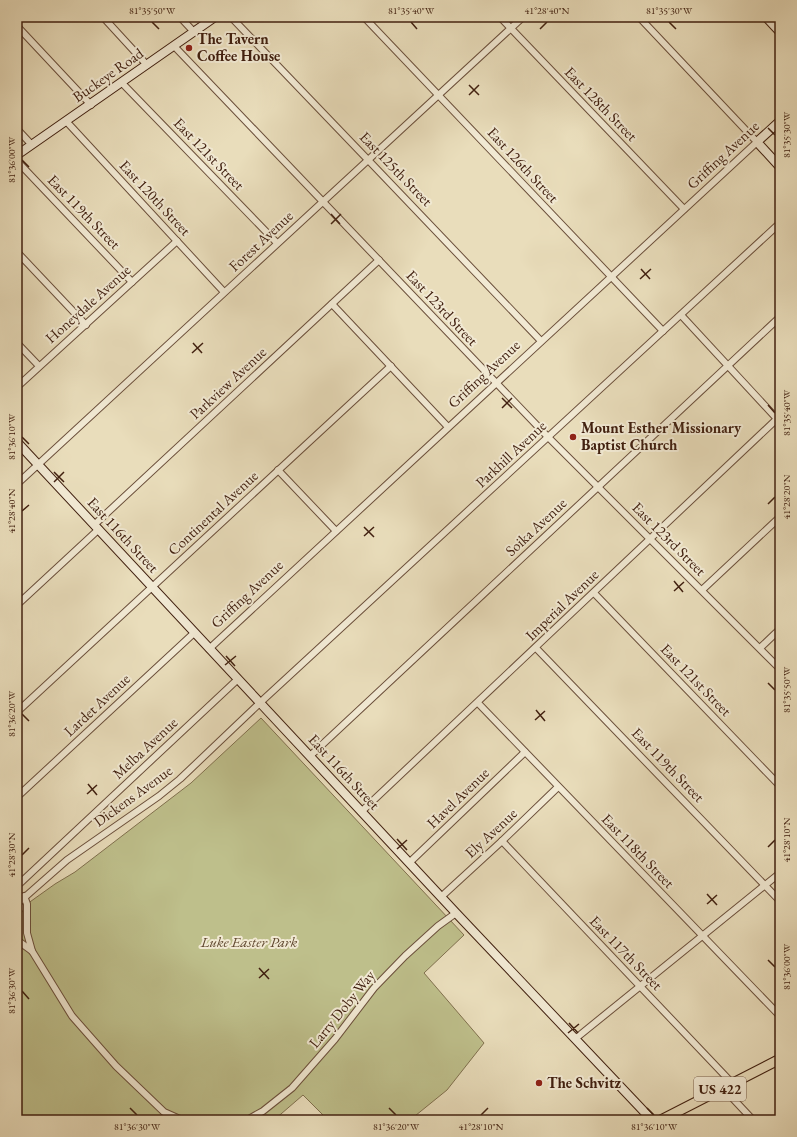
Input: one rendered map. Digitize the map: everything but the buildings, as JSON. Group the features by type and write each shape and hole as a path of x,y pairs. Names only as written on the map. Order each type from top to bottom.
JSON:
{"main road":[{"name":"Buckeye Road","path":"17,155 31,144 91,105 215,17"},
{"path":"766,17 780,32"},
{"name":"Griffing Avenue","path":"757,142 780,121"},
{"path":"757,142 780,167"},
{"name":"East 116th Street","path":"17,442 361,812 652,1120"},
{"name":"US 422","path":"661,1120 780,1058"}],"street":[{"path":"102,17 147,65"},
{"path":"180,17 194,32"},
{"name":"East 125th Street","path":"231,17 540,341"},
{"name":"East 126th Street","path":"364,17 663,330"},
{"name":"East 128th Street","path":"500,17 684,209"},
{"name":"Forest Avenue","path":"17,484 523,17"},
{"path":"639,17 757,142"},
{"path":"17,26 91,105"},
{"name":"East 123rd Street","path":"174,46 495,383 780,669"},
{"name":"East 121st Street","path":"122,83 277,243"},
{"name":"East 120th Street","path":"66,121 224,292"},
{"path":"17,129 31,144"},
{"name":"Griffing Avenue","path":"209,649 540,341 757,142"},
{"name":"East 119th Street","path":"17,161 132,282"},
{"name":"Parkhill Avenue","path":"260,703 780,223"},
{"name":"Honeydale Avenue","path":"17,387 177,241"},
{"path":"17,252 86,325"},
{"name":"Parkview Avenue","path":"17,605 96,527 379,260"},
{"path":"332,304 448,427"},
{"path":"681,315 779,419"},
{"name":"Soika Avenue","path":"310,756 780,317"},
{"path":"17,343 39,366"},
{"name":"Continental Avenue","path":"17,712 391,366"},
{"name":"Imperial Avenue","path":"361,812 779,419"},
{"path":"278,470 336,531"},
{"path":"702,590 780,517"},
{"name":"East 121st Street","path":"594,592 780,786"},
{"path":"760,648 780,629"},
{"name":"Lardet Avenue","path":"17,797 194,633"},
{"name":"East 119th Street","path":"536,648 780,901"},
{"name":"Melba Avenue","path":"17,886 238,679"},
{"name":"Dickens Avenue","path":"17,904 24,896 67,860 160,796 260,703"},
{"name":"East 118th Street","path":"478,703 780,1016"},
{"name":"Havel Avenue","path":"409,862 525,752"},
{"name":"Ely Avenue","path":"441,897 502,842 558,787"},
{"name":"East 117th Street","path":"502,842 732,1083"},
{"path":"575,1039 780,873"},
{"path":"24,896 27,904 27,933 32,951 72,1016 116,1066 151,1100 164,1112 182,1120"},
{"name":"Larry Doby Way","path":"247,1120 263,1111 292,1088 334,1039 374,988 405,956 438,926 456,913"},
{"path":"17,940 32,951"},
{"path":"723,1088 753,1120"}],"green space":[{"name":"Luke Easter Park","path":"261,718 464,935 424,973 484,1043 447,1090 410,1120 328,1120 303,1095 274,1120 17,1120 17,920 27,904 75,872 191,783"}],"place":[{"name":"The Tavern Coffee House","path":"189,48"},
{"name":"Mount Esther Missionary Baptist Church","path":"573,437"},
{"name":"The Schvitz","path":"539,1083"}]}
